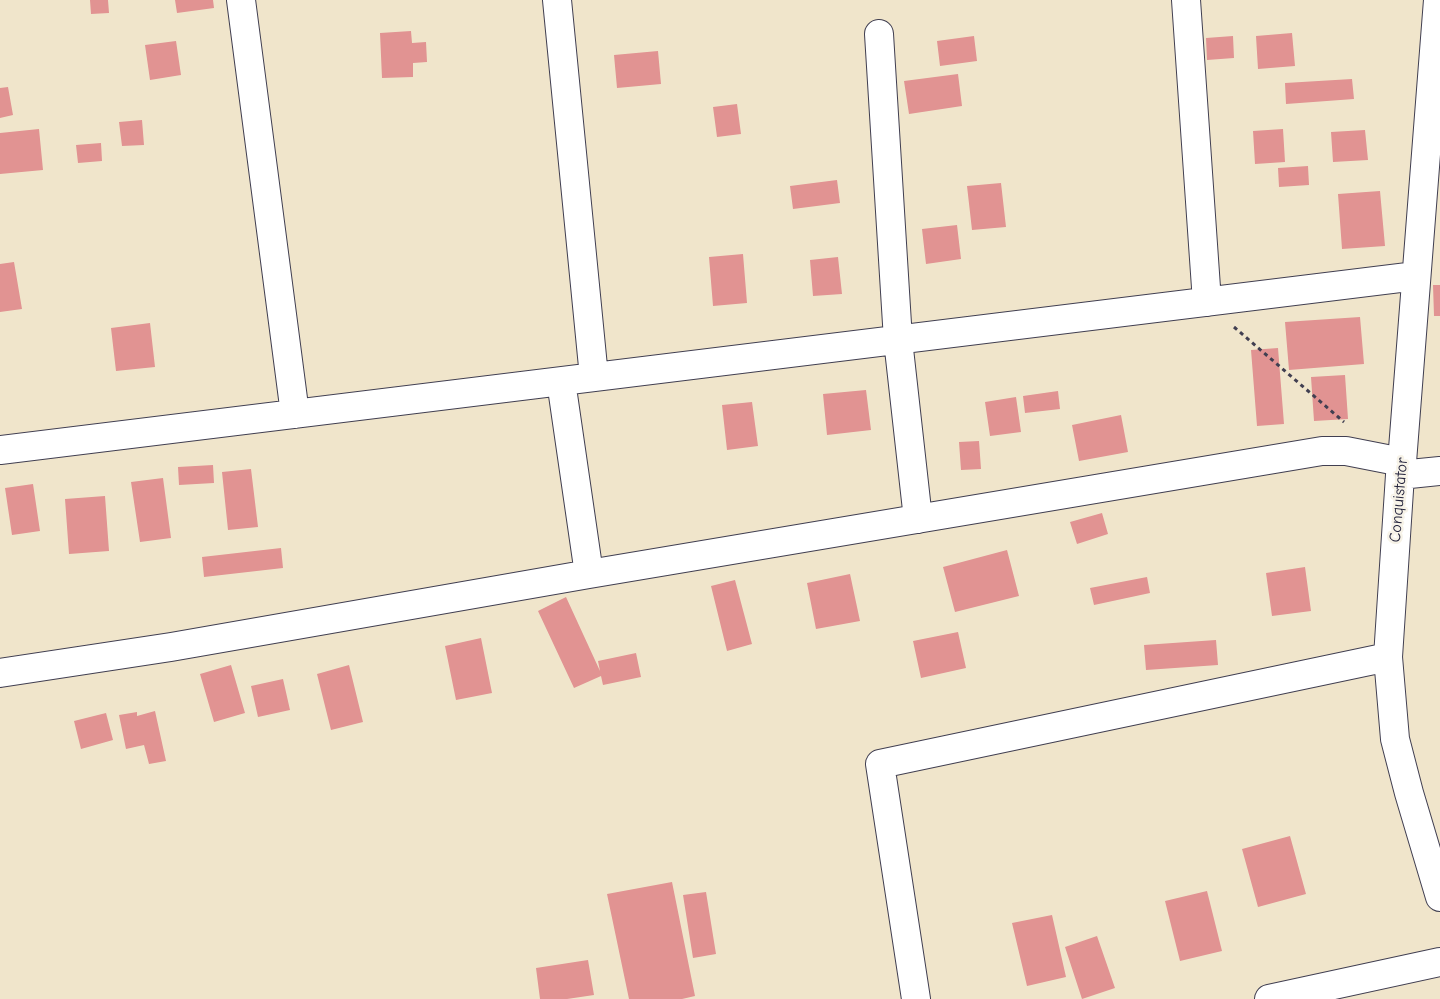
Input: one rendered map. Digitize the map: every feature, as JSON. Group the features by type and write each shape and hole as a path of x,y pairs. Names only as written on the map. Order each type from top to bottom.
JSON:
{"street":[{"path":"241,0 295,414"},
{"path":"557,0 594,377"},
{"path":"1186,0 1207,302"},
{"name":"Conquistator","path":"1438,0 1388,657 1395,739 1440,896"},
{"path":"879,34 898,340 918,519"},
{"path":"0,450 1416,276"},
{"path":"562,381 589,574"},
{"path":"0,672 180,645 1322,451 1346,451 1401,468 1440,472"},
{"path":"916,999 880,764 1388,657"},
{"path":"1269,999 1440,962"}],"building":[{"path":"90,0 108,0 109,13 91,14"},
{"path":"175,0 213,0 214,8 177,13"},
{"path":"411,31 412,43 426,42 427,62 413,63 413,77 382,78 380,33"},
{"path":"1292,33 1295,66 1258,69 1256,36"},
{"path":"974,36 977,61 940,66 937,41"},
{"path":"1233,36 1234,58 1207,60 1206,38"},
{"path":"176,41 181,75 150,80 145,45"},
{"path":"658,51 661,84 617,88 614,55"},
{"path":"958,74 962,106 909,114 904,81"},
{"path":"1352,79 1354,99 1286,104 1285,83"},
{"path":"8,87 13,115 0,118 0,88"},
{"path":"737,104 741,134 717,137 713,107"},
{"path":"142,120 144,145 122,146 119,122"},
{"path":"39,129 43,170 0,174 0,133"},
{"path":"1283,129 1285,162 1255,164 1253,131"},
{"path":"1365,130 1368,160 1333,162 1331,132"},
{"path":"101,143 102,161 78,163 76,145"},
{"path":"1308,166 1309,185 1279,187 1278,168"},
{"path":"837,180 840,203 793,209 790,186"},
{"path":"1001,183 1006,227 972,230 967,186"},
{"path":"1380,191 1385,246 1342,249 1338,194"},
{"path":"957,225 961,259 926,264 922,229"},
{"path":"743,254 747,303 713,306 709,257"},
{"path":"838,257 842,294 813,296 810,260"},
{"path":"14,262 22,309 0,312 0,264"},
{"path":"1433,285 1440,285 1440,316 1434,316"},
{"path":"1360,317 1364,364 1289,370 1285,322"},
{"path":"150,323 155,367 116,371 111,328"},
{"path":"1278,348 1284,424 1257,426 1251,350"},
{"path":"1345,375 1348,419 1314,421 1311,377"},
{"path":"866,390 871,430 827,435 823,394"},
{"path":"1058,391 1060,409 1025,413 1023,396"},
{"path":"1016,397 1021,432 990,436 985,402"},
{"path":"752,402 758,446 727,450 722,405"},
{"path":"1121,415 1128,452 1079,461 1072,425"},
{"path":"979,441 981,469 961,470 959,442"},
{"path":"213,465 214,483 179,485 178,467"},
{"path":"251,469 258,527 228,530 222,472"},
{"path":"163,478 171,538 140,542 131,482"},
{"path":"33,484 40,531 12,535 5,488"},
{"path":"105,496 109,551 69,554 65,499"},
{"path":"1102,513 1108,534 1077,544 1070,522"},
{"path":"281,548 283,568 204,577 202,557"},
{"path":"1007,550 1019,596 955,612 943,567"},
{"path":"1305,567 1311,611 1272,616 1266,573"},
{"path":"850,574 860,621 816,629 807,583"},
{"path":"1147,577 1150,593 1094,605 1090,588"},
{"path":"735,580 752,644 727,651 711,586"},
{"path":"566,597 600,671 598,661 636,653 641,677 603,685 601,676 574,688 538,611"},
{"path":"958,632 966,668 921,678 913,641"},
{"path":"481,638 492,693 456,700 445,646"},
{"path":"1216,640 1218,665 1146,670 1144,645"},
{"path":"231,665 245,713 214,722 200,674"},
{"path":"349,665 363,722 331,730 317,674"},
{"path":"283,679 290,710 258,717 251,686"},
{"path":"155,711 166,761 149,764 144,745 126,749 119,715 137,712 137,716"},
{"path":"106,713 113,740 81,749 74,721"},
{"path":"1290,836 1306,894 1258,907 1242,849"},
{"path":"672,882 695,996 682,999 629,999 607,894"},
{"path":"1207,891 1222,951 1180,961 1165,901"},
{"path":"706,892 716,954 693,958 683,895"},
{"path":"1052,915 1066,977 1027,986 1012,923"},
{"path":"1097,936 1115,988 1082,999 1065,947"},
{"path":"588,960 594,995 567,999 540,999 536,968"}]}
